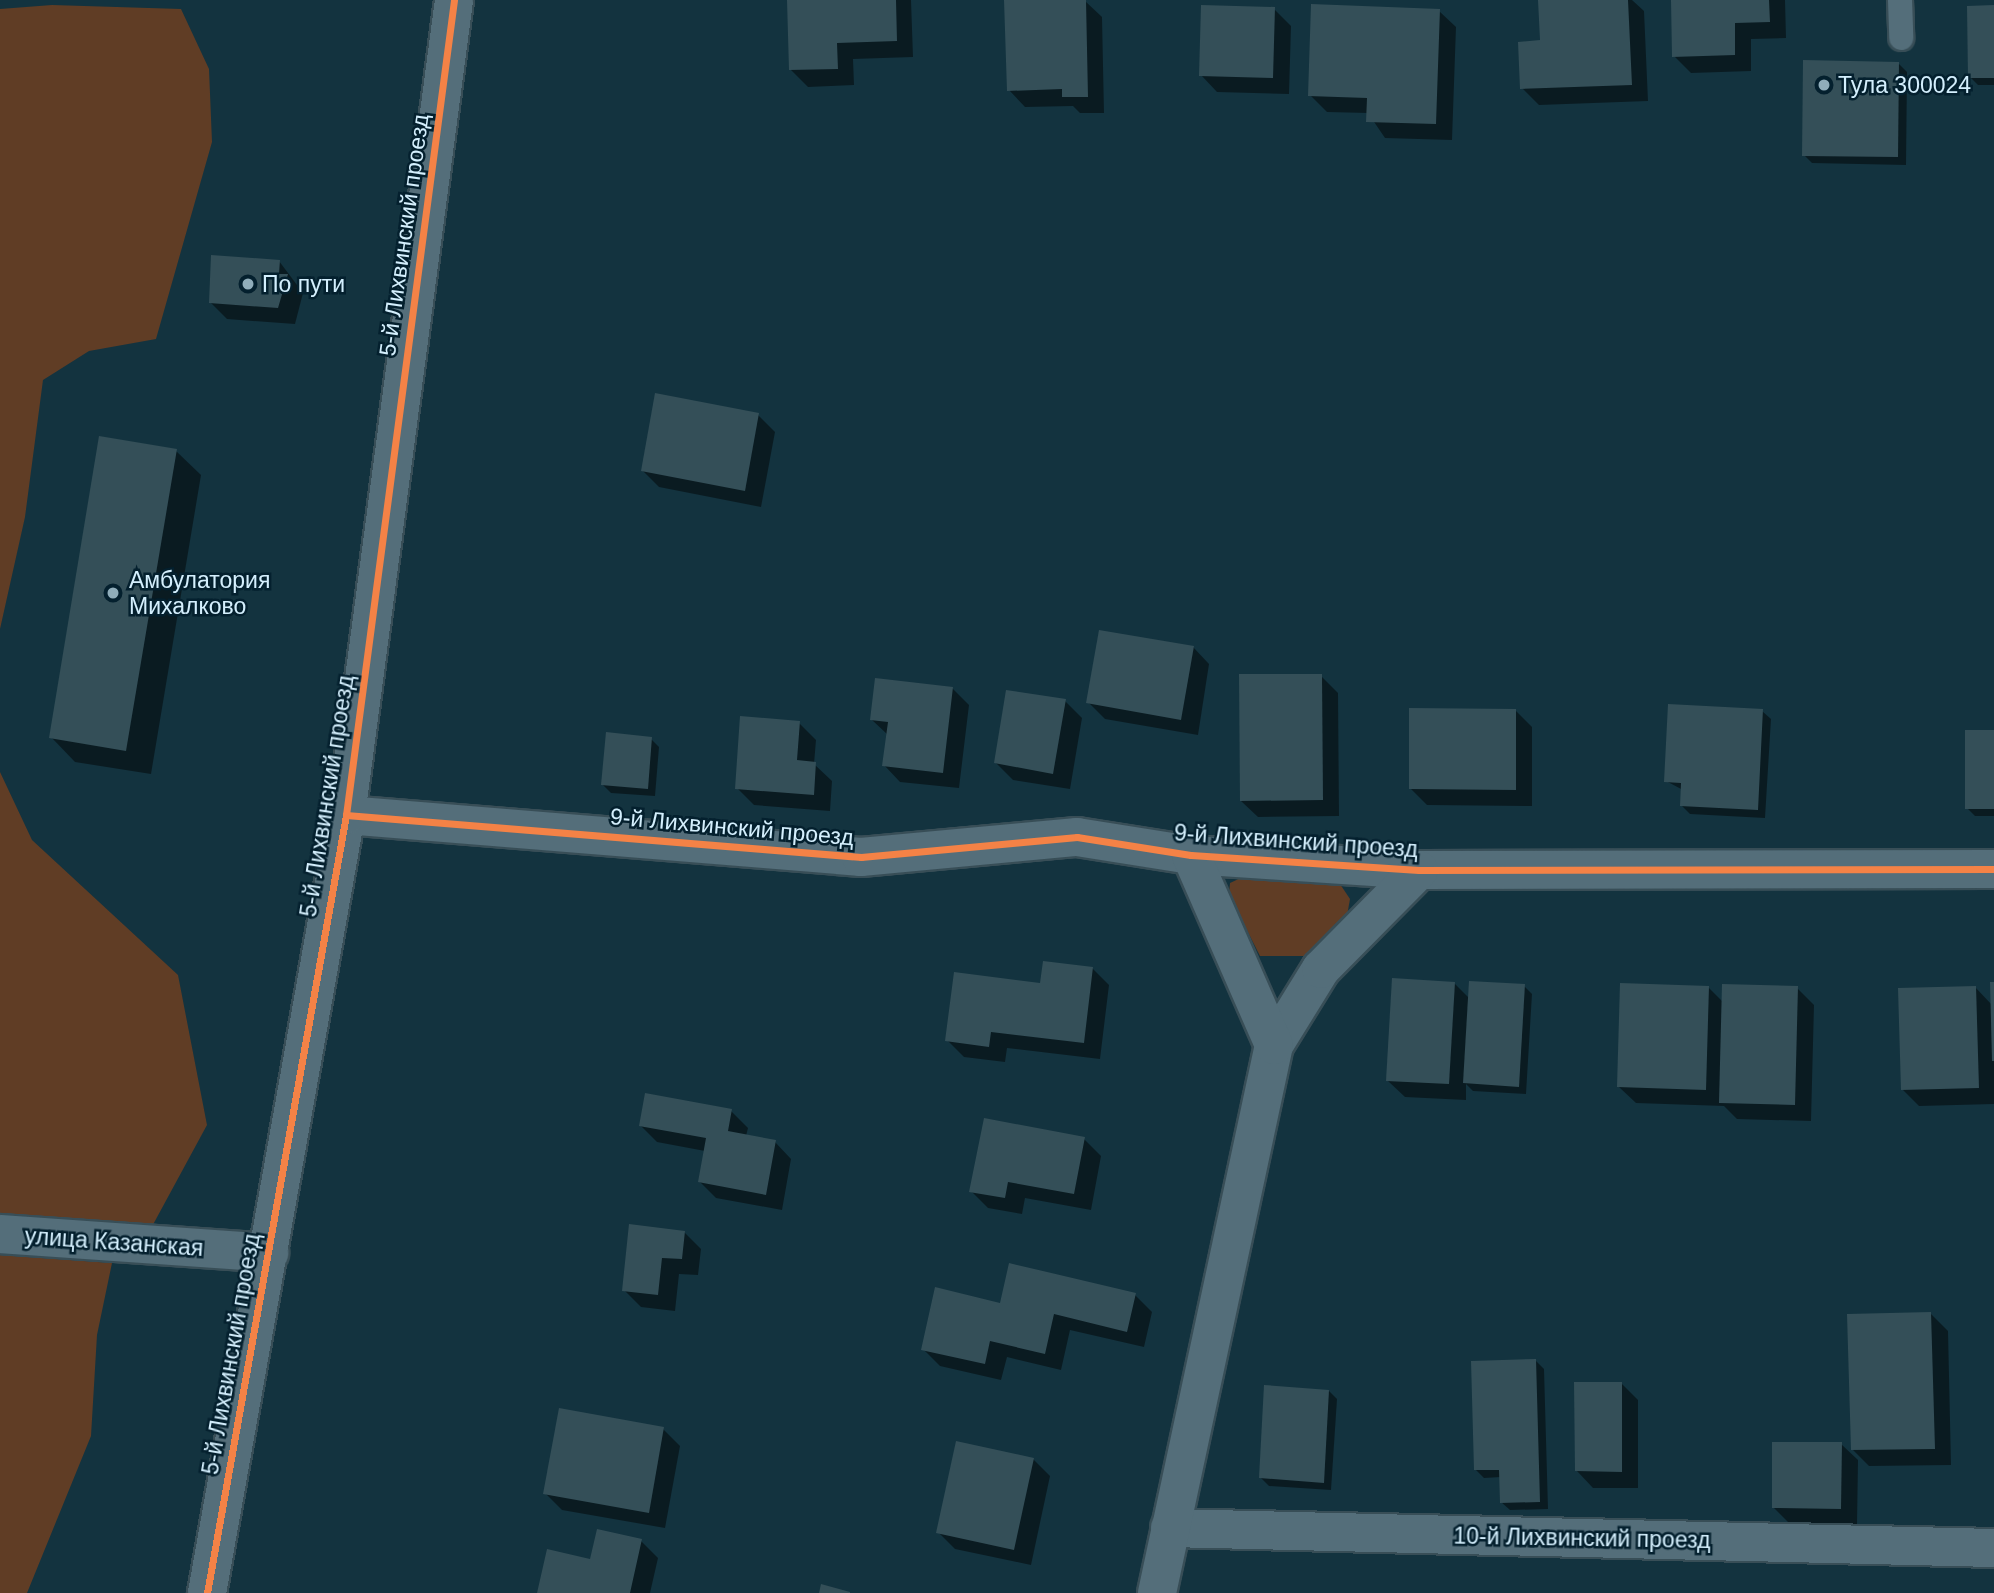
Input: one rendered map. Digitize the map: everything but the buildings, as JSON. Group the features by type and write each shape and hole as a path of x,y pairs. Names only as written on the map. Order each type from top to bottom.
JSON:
{"street":[{"name":"5-й Лихвинский проезд","path":"207,1593 346,814 454,0"},
{"name":"9-й Лихвинский проезд","path":"346,814 861,857 1077,837 1191,855 1419,870 1994,869"},
{"path":"1191,855 1274,1045"},
{"path":"1157,1593 1274,1045 1321,969 1419,870"},
{"name":"улица Казанская","path":"0,1234 269,1253"},
{"name":"10-й Лихвинский проезд","path":"1170,1528 1994,1549"}],"lane":[{"path":"1900,0 1901,38"}],"shaded area":[{"path":"52,5 181,9 209,69 212,142 156,339 89,351 43,380 25,517 0,629 0,9"},
{"path":"0,772 32,840 178,975 207,1125 149,1232 0,1220"},
{"path":"1247,875 1340,884 1350,899 1347,916 1307,956 1260,956 1229,895 1230,883"},
{"path":"0,1255 112,1263 97,1335 91,1436 27,1593 0,1593"}],"cycle path":[{"path":"207,1593 346,815 454,0"},
{"path":"346,815 861,857 1077,837 1191,855 1419,870 1994,869"}],"place":[{"name":"Тула 300024","path":"1824,85"},
{"name":"По пути","path":"248,284"},
{"name":"Амбулатория Михалково","path":"113,593"}]}
